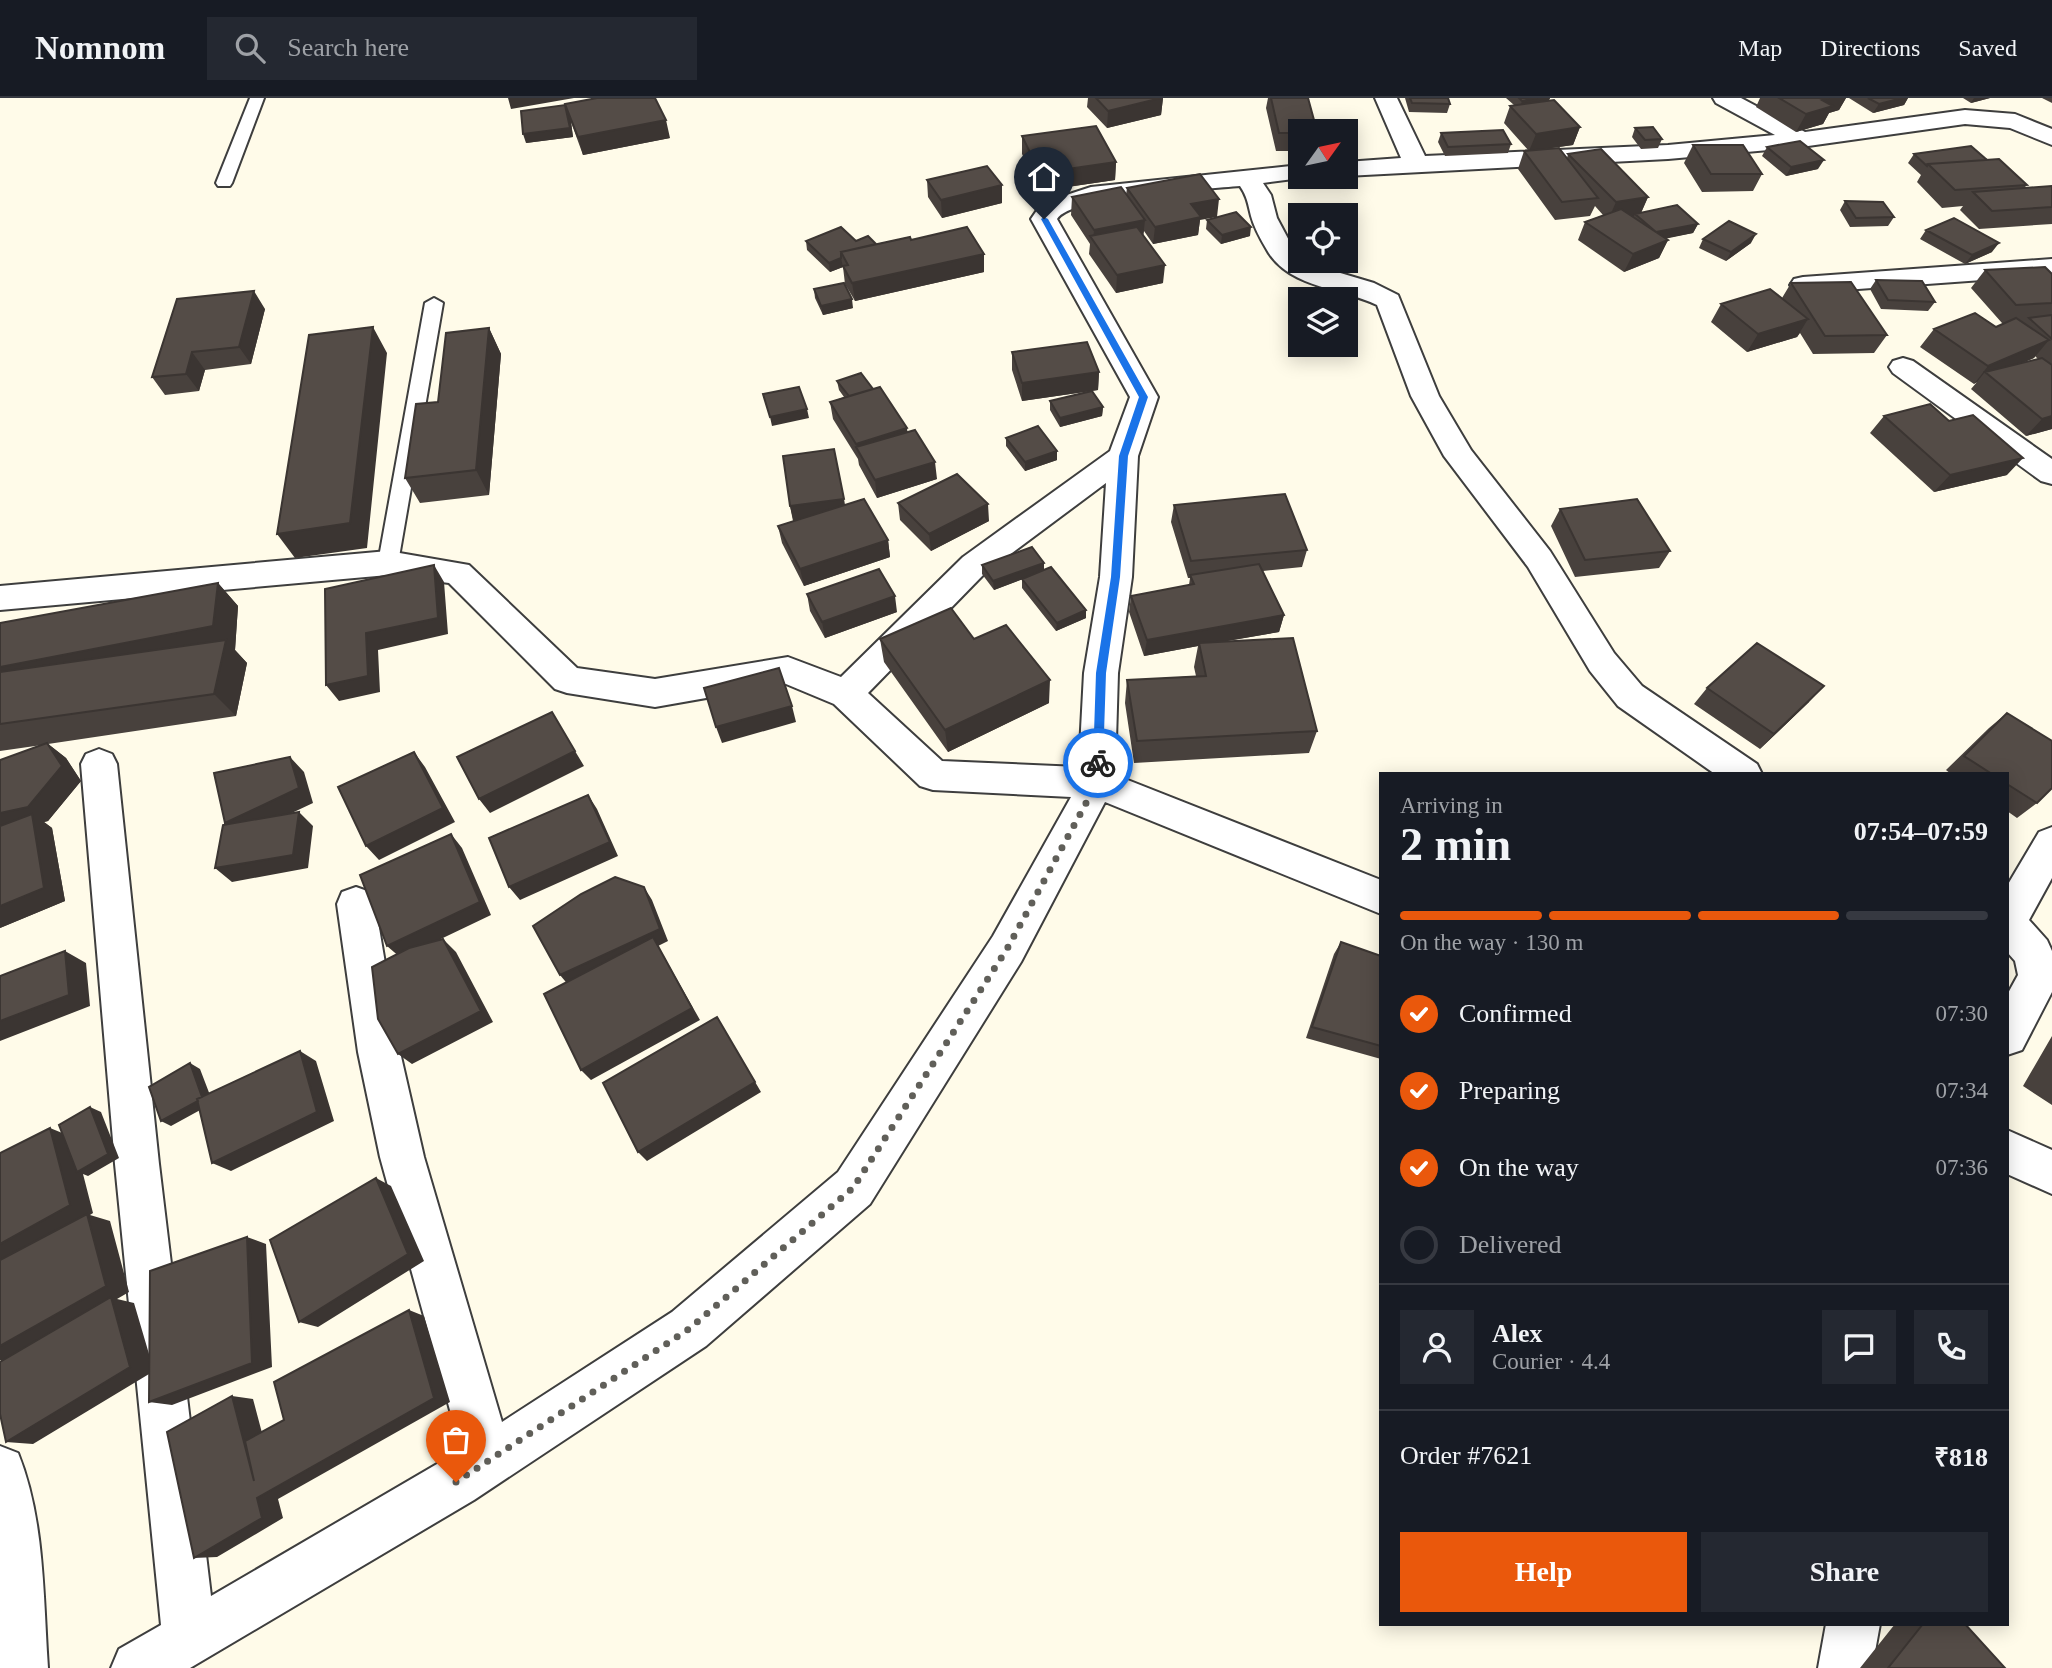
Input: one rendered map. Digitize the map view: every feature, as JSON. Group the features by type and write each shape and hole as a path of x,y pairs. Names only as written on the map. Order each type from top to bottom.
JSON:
{"street":[{"path":"1386,98 1416,164"},
{"path":"1724,98 1801,140"},
{"path":"1958,98 1983,116"},
{"path":"1358,168 1668,152 1801,140 1983,116 2015,121 2052,138"},
{"path":"138,1668 489,1462 689,1329 853,1188 1007,949 1097,783 1101,673 1116,577 1124,456 1143,397 1044,219 1051,208 1091,194 1288,174"},
{"path":"1245,176 1259,195 1264,218 1281,252 1296,267 1329,280 1365,289 1389,301 1393,318 1425,396 1459,456 1515,524 1562,593 1602,662 1630,696 1741,772"},
{"path":"1803,285 2052,267"},
{"path":"1903,367 2052,474"},
{"path":"846,694 974,565 1124,456"},
{"path":"0,598 388,563 458,573 567,680 655,693 788,670 846,694 933,775 1097,783 1379,896"},
{"path":"99,764 137,1164 189,1639"},
{"path":"2009,919 2052,843"},
{"path":"356,904 379,1052 402,1157 489,1462"},
{"path":"2009,925 2033,953 2039,977 2009,1032"},
{"path":"2009,1153 2052,1172"},
{"path":"0,1471 13,1534 20,1668"},
{"path":"1845,1668 1853,1626"}],"lane":[{"path":"224,183 257,98"},
{"path":"388,563 434,303"}],"building":[{"path":"597,98 655,98 666,120 578,137 565,104"},
{"path":"1096,98 1161,98 1108,111"},
{"path":"1271,98 1308,98 1314,119 1288,119 1288,133 1279,133"},
{"path":"1410,98 1448,98 1450,104 1412,103"},
{"path":"1779,98 1829,98 1822,100 1833,106 1806,114"},
{"path":"1868,98 1902,98 1879,104"},
{"path":"1554,100 1580,127 1536,134 1510,106"},
{"path":"565,105 570,128 523,134 521,111"},
{"path":"1096,126 1116,162 1040,173 1022,136"},
{"path":"1653,127 1662,139 1645,140 1635,128"},
{"path":"1503,130 1511,144 1448,147 1441,133"},
{"path":"1800,141 1824,160 1791,167 1767,147"},
{"path":"1693,145 1743,145 1762,174 1711,174"},
{"path":"1971,146 1987,160 1927,166 1914,154"},
{"path":"1559,148 1598,198 1562,202 1524,151"},
{"path":"1601,149 1648,197 1616,202 1568,154"},
{"path":"1999,159 2027,185 1955,190 1928,164"},
{"path":"987,166 1002,185 941,200 927,180"},
{"path":"1200,174 1219,199 1191,204 1201,217 1155,227 1127,188"},
{"path":"2052,186 2052,207 1992,211 1973,192"},
{"path":"1121,187 1145,220 1094,230 1072,197"},
{"path":"1845,201 1883,202 1894,217 1856,218"},
{"path":"1677,205 1698,224 1656,232 1635,214"},
{"path":"1621,209 1668,240 1633,254 1585,222"},
{"path":"1236,212 1251,227 1222,235 1207,220"},
{"path":"1954,218 1999,243 1972,255 1926,230"},
{"path":"1729,221 1756,234 1731,252 1703,239"},
{"path":"841,227 856,241 868,236 876,244 841,252 841,258 829,263 806,241"},
{"path":"967,227 984,254 852,283 843,266 848,265 841,252"},
{"path":"1137,227 1165,265 1117,275 1090,236"},
{"path":"2045,267 2052,274 2052,303 2016,305 1985,270"},
{"path":"1876,280 1922,281 1935,302 1888,300"},
{"path":"1851,282 1887,335 1825,336 1791,283"},
{"path":"844,283 852,299 821,306 814,289"},
{"path":"1770,289 1808,319 1758,334 1721,304"},
{"path":"254,291 239,347 192,352 186,374 152,377 177,299"},
{"path":"1975,313 1996,327 2016,318 2049,340 1988,366 1934,329"},
{"path":"2052,315 2052,339 2029,318"},
{"path":"373,327 350,523 277,534 309,335"},
{"path":"489,328 476,470 405,478 416,404 438,402 446,333"},
{"path":"1087,342 1099,372 1022,383 1012,352"},
{"path":"2042,358 2052,365 2052,416 2042,419 1985,372"},
{"path":"861,373 873,389 849,396 837,381"},
{"path":"799,387 807,409 770,417 763,394"},
{"path":"880,387 907,428 856,444 830,402"},
{"path":"1092,391 1103,407 1060,418 1050,401"},
{"path":"1930,404 1949,421 1973,415 2023,458 1950,475 1884,416"},
{"path":"1038,426 1057,451 1025,462 1006,438"},
{"path":"915,430 935,462 875,480 856,447"},
{"path":"834,449 844,499 790,506 783,456"},
{"path":"957,474 988,504 929,534 898,503"},
{"path":"1285,494 1307,550 1191,561 1174,505"},
{"path":"864,499 888,540 800,569 778,526"},
{"path":"1637,499 1670,551 1585,560 1560,509"},
{"path":"1032,547 1044,563 993,581 982,565"},
{"path":"1259,564 1284,615 1147,640 1131,596 1194,584 1190,575"},
{"path":"434,565 438,618 366,633 368,676 326,685 325,589"},
{"path":"1051,567 1086,610 1057,623 1022,579"},
{"path":"879,569 895,596 822,622 807,594"},
{"path":"218,583 213,626 0,667 0,623"},
{"path":"951,608 974,639 1006,625 1050,680 945,730 880,639"},
{"path":"1293,638 1317,731 1137,741 1127,680 1206,676 1199,643"},
{"path":"226,640 214,694 0,724 0,672"},
{"path":"1757,643 1824,686 1774,734 1707,688"},
{"path":"779,668 792,706 716,727 704,688"},
{"path":"552,712 575,751 479,799 457,757"},
{"path":"2007,713 2052,741 2052,788 2037,803 2009,785 2009,772 1989,772 1964,756"},
{"path":"47,743 62,766 28,807 0,813 0,760"},
{"path":"414,752 443,808 366,846 338,787"},
{"path":"290,757 299,788 225,823 214,773"},
{"path":"588,795 610,842 509,887 489,838"},
{"path":"299,812 293,855 215,868 223,825"},
{"path":"32,814 44,888 0,906 0,826"},
{"path":"451,834 480,902 387,946 360,875"},
{"path":"615,877 644,887 660,929 560,975 533,926 581,894"},
{"path":"653,937 692,1008 581,1070 544,994"},
{"path":"443,939 481,1011 398,1054 378,1019 372,967 409,948"},
{"path":"1341,942 1379,955 1379,1045 1312,1027"},
{"path":"65,951 69,995 0,1021 0,976"},
{"path":"717,1017 755,1082 638,1152 603,1083"},
{"path":"300,1051 317,1112 212,1163 197,1099"},
{"path":"190,1063 202,1097 161,1121 149,1087"},
{"path":"90,1107 108,1154 77,1172 59,1125"},
{"path":"50,1128 70,1205 0,1244 0,1153"},
{"path":"376,1178 408,1254 299,1322 270,1240"},
{"path":"87,1214 106,1286 0,1346 0,1260"},
{"path":"247,1237 252,1363 149,1402 150,1271"},
{"path":"111,1297 130,1367 6,1442 0,1414 0,1362"},
{"path":"409,1310 434,1398 257,1498 262,1518 194,1558 167,1432 232,1396 254,1481 245,1441 284,1420 274,1382"},
{"path":"1921,1626 1967,1626 2005,1668 1888,1668"}],"way so far":[{"path":"456,1482 689,1329 853,1188 1007,949 1097,783 1098,763"}],"route":[{"path":"1044,219 1143,397 1124,456 1116,577 1101,673 1098,763"}]}
